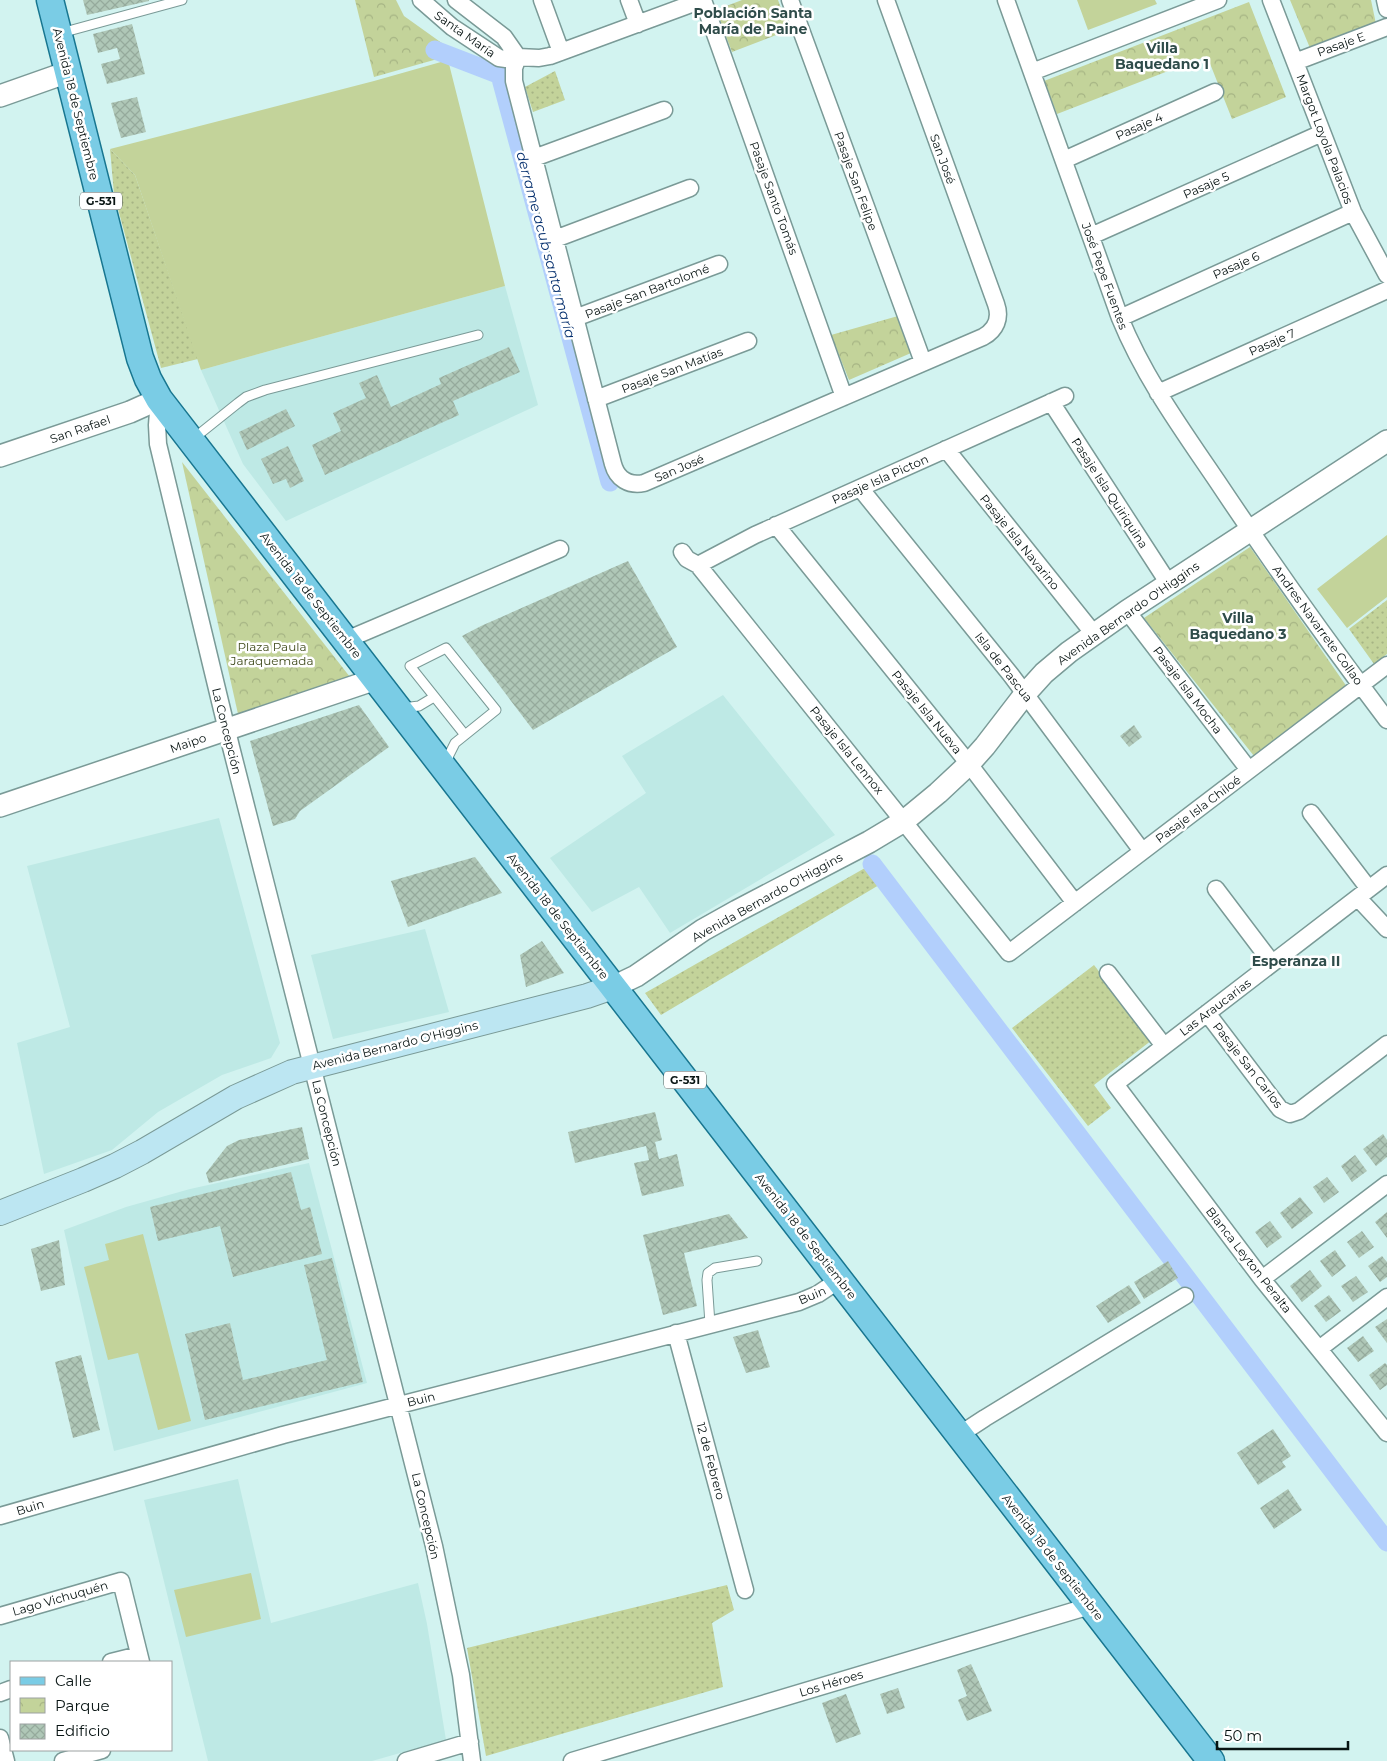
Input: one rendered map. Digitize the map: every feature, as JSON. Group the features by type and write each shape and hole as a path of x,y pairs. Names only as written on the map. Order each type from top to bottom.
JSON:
{"main road":[{"name":"Avenida 18 de Septiembre","path":"50,0 140,358 148,379 159,399 1211,1761"},
{"name":"Avenida Bernardo O'Higgins","path":"0,1213 115,1166 244,1093 271,1080 312,1066 587,996 613,987"}],"street":[{"name":"Santa María","path":"421,0 452,26 493,55 506,59 518,57 504,37 456,0"},
{"path":"542,0 561,52"},
{"path":"629,0 638,24"},
{"path":"518,57 539,58 561,52 702,0"},
{"name":"Pasaje Santo Tomás","path":"702,0 844,397"},
{"name":"Pasaje San Felipe","path":"790,0 923,362"},
{"name":"San José","path":"518,57 514,68 514,81 615,470 625,481 638,484 989,334 997,323 998,310 886,0"},
{"name":"José Pepe Fuentes","path":"1006,0 1120,318 1136,355 1158,393 1250,530"},
{"path":"1032,72 1218,0"},
{"name":"Margot Loyola Palacios","path":"1271,0 1353,212 1387,275"},
{"path":"1385,0 1387,9"},
{"name":"Pasaje E","path":"1295,62 1387,27"},
{"path":"0,96 68,72"},
{"name":"Pasaje 4","path":"1064,160 1215,92"},
{"path":"534,158 664,110"},
{"name":"Pasaje 5","path":"1091,236 1322,133"},
{"path":"555,239 690,188"},
{"name":"Pasaje 6","path":"1120,318 1353,212"},
{"name":"Pasaje San Bartolomé","path":"575,318 719,264"},
{"name":"Pasaje 7","path":"1158,393 1387,290"},
{"name":"Pasaje San Matías","path":"596,399 748,342"},
{"name":"San Rafael","path":"0,456 130,412 159,399"},
{"name":"La Concepción","path":"159,399 158,444 226,730 425,1511 461,1675 472,1761"},
{"name":"Pasaje Isla Picton","path":"698,565 776,525 1058,399"},
{"name":"Pasaje Isla Quiriquina","path":"1058,399 1169,584"},
{"name":"Avenida Bernardo O'Higgins","path":"613,987 636,976 703,930 864,845 904,821 933,798 969,764 1025,694 1056,662 1127,611 1386,442"},
{"name":"Pasaje Isla Navarino","path":"946,449 1094,634"},
{"name":"Isla de Pascua","path":"860,488 1025,694 1142,851"},
{"name":"Pasaje Isla Nueva","path":"776,525 969,764 1075,902"},
{"name":"Andres Navarrete Collao","path":"1250,530 1387,720"},
{"path":"346,640 560,549"},
{"name":"Pasaje Isla Lennox","path":"682,552 687,559 698,565 1009,953"},
{"name":"Pasaje Isla Mocha","path":"1127,611 1249,770"},
{"name":"Pasaje Isla Chiloé","path":"1009,953 1387,665"},
{"name":"Maipo","path":"0,806 376,679"},
{"path":"1311,813 1387,928"},
{"name":"Las Araucarias","path":"1115,1084 1387,875"},
{"path":"1216,889 1272,964"},
{"path":"1108,973 1164,1046"},
{"name":"Pasaje San Carlos","path":"1207,1013 1280,1109 1290,1114 1299,1111 1387,1044"},
{"name":"Blanca Leyton Peralta","path":"1115,1084 1262,1279 1387,1433"},
{"path":"1262,1279 1387,1184"},
{"name":"Buin","path":"0,1516 168,1467 398,1404 809,1298 830,1288 840,1280"},
{"path":"959,1436 1185,1296"},
{"path":"1319,1349 1387,1297"},
{"name":"12 de Febrero","path":"676,1333 745,1590"},
{"name":"Lago Vichuquén","path":"0,1616 121,1581 140,1658"},
{"name":"Los Héroes","path":"572,1761 1090,1606"},
{"path":"118,1661 140,1658"},
{"path":"0,1738 6,1761"},
{"path":"406,1761 470,1742"},
{"path":"63,1761 98,1751"}],"lane":[{"path":"58,33 182,0"},
{"path":"191,440 246,397 265,390 478,335"},
{"path":"446,770 455,743 496,710 446,648 410,666 464,735"},
{"path":"398,708 419,706 434,697"},
{"path":"710,1324 708,1273 715,1268 757,1260"}],"shaded area":[{"path":"505,286 538,405 286,521 243,464 201,370"},
{"path":"723,695 835,835 670,933 639,887 592,912 550,858 646,793 622,756"},
{"path":"219,818 280,1043 271,1058 222,1075 158,1112 112,1150 44,1174 17,1043 70,1027 27,866"},
{"path":"425,929 449,1012 333,1039 311,955"},
{"path":"309,1163 367,1383 114,1451 64,1230 126,1207 190,1189"},
{"path":"238,1479 271,1623 418,1583 427,1624 446,1740 372,1761 208,1761 144,1500"}],"green space":[{"path":"355,0 396,0 404,16 453,51 448,56 374,77"},
{"path":"742,0 778,0 789,30 732,52 716,10"},
{"path":"1077,0 1155,0 1157,4 1088,30"},
{"path":"1290,0 1371,0 1376,24 1310,48"},
{"path":"1249,2 1286,97 1232,119 1207,56 1057,114 1044,81"},
{"path":"448,60 505,286 201,370 135,175 110,149"},
{"path":"555,71 565,100 533,112 525,87"},
{"path":"110,149 135,175 198,359 161,368 114,194"},
{"path":"898,316 911,353 849,380 831,335"},
{"name":"Plaza Paula Jaraquemada","path":"182,462 350,677 238,714"},
{"path":"1387,535 1387,597 1347,628 1317,589"},
{"path":"1250,547 1347,687 1254,756 1144,618"},
{"path":"1387,600 1387,654 1374,664 1349,629"},
{"path":"872,864 884,882 661,1015 645,993"},
{"path":"1094,965 1152,1040 1094,1085 1111,1108 1088,1126 1012,1028"},
{"path":"143,1234 191,1421 158,1430 138,1353 108,1360 84,1267 109,1260 105,1244"},
{"path":"251,1573 261,1619 186,1637 174,1590"},
{"path":"727,1585 734,1610 712,1623 723,1687 486,1756 467,1648"}],"building":[{"path":"83,0 149,0 149,1 87,15"},
{"path":"132,24 145,74 107,84 101,64 120,59 117,48 98,53 93,34"},
{"path":"137,97 146,132 121,138 111,103"},
{"path":"509,347 520,372 453,401 459,415 325,475 312,445 341,431 333,413 366,398 359,383 377,375 391,407 441,384 439,378"},
{"path":"286,409 295,426 247,450 239,432"},
{"path":"288,446 304,481 290,488 286,479 273,484 261,459"},
{"path":"628,561 677,647 533,730 462,636"},
{"path":"359,705 389,747 300,811 295,819 273,826 250,741"},
{"path":"1134,725 1142,737 1129,747 1120,736"},
{"path":"475,857 502,893 408,927 391,881"},
{"path":"542,941 564,973 526,987 520,955"},
{"path":"655,1112 662,1140 655,1142 659,1159 677,1154 684,1186 642,1196 634,1163 649,1160 646,1146 575,1163 568,1132"},
{"path":"302,1127 309,1159 209,1183 206,1173 227,1146 239,1140"},
{"path":"1383,1134 1387,1140 1387,1157 1376,1166 1363,1149"},
{"path":"1355,1155 1367,1171 1352,1182 1341,1166"},
{"path":"291,1172 301,1210 310,1207 322,1254 233,1277 220,1226 158,1241 150,1207"},
{"path":"1327,1177 1339,1192 1324,1203 1313,1187"},
{"path":"1300,1197 1313,1213 1292,1229 1280,1213"},
{"path":"1387,1212 1387,1238 1375,1222"},
{"path":"729,1214 748,1238 684,1253 697,1306 663,1315 643,1235"},
{"path":"1270,1221 1282,1237 1267,1248 1255,1232"},
{"path":"1362,1231 1374,1247 1359,1258 1347,1242"},
{"path":"59,1240 65,1285 41,1291 31,1249"},
{"path":"1335,1250 1346,1266 1332,1277 1320,1261"},
{"path":"1382,1256 1387,1262 1387,1277 1380,1282 1368,1266"},
{"path":"332,1258 363,1382 205,1420 185,1334 230,1323 243,1380 327,1360 304,1265"},
{"path":"1168,1261 1178,1278 1144,1299 1134,1282"},
{"path":"1310,1270 1322,1286 1302,1302 1290,1286"},
{"path":"1356,1276 1368,1292 1353,1302 1341,1286"},
{"path":"1129,1285 1141,1303 1108,1323 1096,1306"},
{"path":"1329,1295 1341,1311 1326,1322 1314,1306"},
{"path":"1387,1319 1387,1343 1375,1327"},
{"path":"758,1330 770,1367 746,1373 733,1337"},
{"path":"1363,1336 1374,1351 1358,1362 1347,1348"},
{"path":"81,1355 100,1430 73,1438 55,1362"},
{"path":"1385,1363 1387,1365 1387,1385 1380,1390 1369,1375"},
{"path":"1273,1429 1291,1456 1282,1462 1286,1467 1258,1485 1237,1453"},
{"path":"1288,1489 1302,1510 1274,1529 1260,1508"},
{"path":"971,1664 992,1711 967,1721 958,1700 967,1696 957,1670"},
{"path":"898,1688 905,1708 887,1714 880,1694"},
{"path":"846,1694 861,1734 836,1743 822,1703"}],"waterway":[{"name":"derrame acub santa maría","path":"435,50 500,75 610,482"},
{"path":"872,864 1387,1542"}],"district":[{"name":"Población Santa María de Paine","path":"753,22"},
{"name":"Villa Baquedano 1","path":"1162,56"},
{"name":"Villa Baquedano 3","path":"1238,626"},
{"name":"Esperanza II","path":"1296,961"}]}
